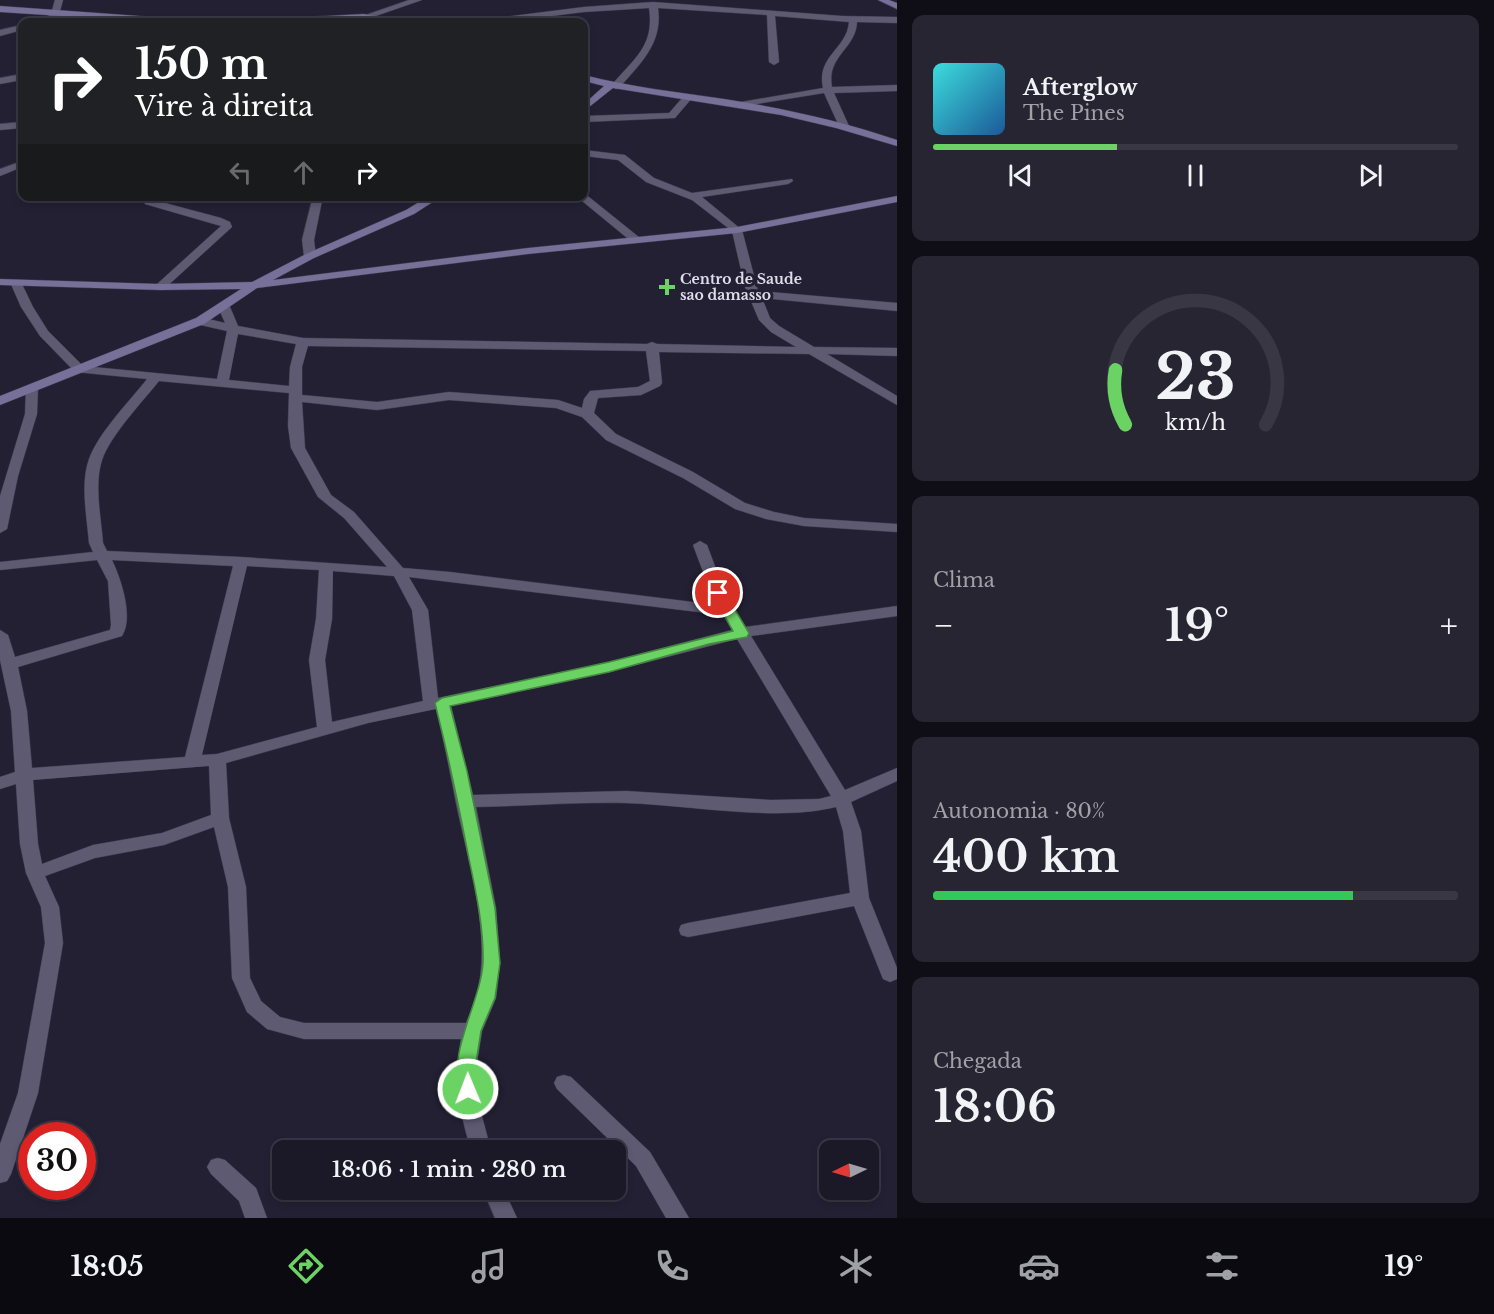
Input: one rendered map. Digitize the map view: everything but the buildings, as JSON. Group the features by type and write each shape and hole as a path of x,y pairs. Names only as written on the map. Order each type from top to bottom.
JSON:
{"street":[{"path":"48,18 59,0"},
{"path":"364,17 418,0"},
{"path":"882,0 896,4"},
{"path":"522,18 641,3 653,5 678,3 771,14 853,20 897,20"},
{"path":"588,105 614,85 653,41 656,29 653,5"},
{"path":"0,9 38,18"},
{"path":"580,18 581,11"},
{"path":"771,14 774,62"},
{"path":"348,18 371,18"},
{"path":"844,126 828,90 826,73 832,60 854,29 853,20"},
{"path":"0,33 18,29"},
{"path":"0,81 18,78"},
{"path":"588,79 687,98 741,105 844,126 897,143"},
{"path":"741,105 828,90 897,88"},
{"path":"588,119 672,116 687,98"},
{"path":"0,127 18,125"},
{"path":"588,153 621,157 629,161 650,180 691,196 709,207 737,230 754,294 765,320 897,401"},
{"path":"0,173 18,166"},
{"path":"691,196 788,181"},
{"path":"0,282 159,287 254,285 528,251 737,230 897,199"},
{"path":"149,201 218,220 227,227 159,287"},
{"path":"310,256 308,240 317,201"},
{"path":"0,400 200,321 254,285 310,256 360,236 428,201"},
{"path":"587,201 636,240"},
{"path":"16,282 27,307 44,333 79,369 222,383 377,406 449,396 545,402 587,414 611,437 688,475 740,506 771,516 804,522 897,528"},
{"path":"754,294 897,307"},
{"path":"222,383 233,329 224,307"},
{"path":"200,321 303,342 652,346 897,352"},
{"path":"303,342 297,355 295,394 298,448 325,497 356,522 399,572 420,610 436,704 460,771 464,801 487,908 491,963 486,998 472,1031 466,1069 470,1109 478,1140"},
{"path":"587,414 590,399 594,394 641,391 656,383 652,346"},
{"path":"10,664 117,633 119,625 115,581 96,543 92,508 95,461 104,442 156,376"},
{"path":"0,530 10,476 31,414 32,388"},
{"path":"700,545 718,593 786,710 842,798 852,831 860,898 890,974"},
{"path":"0,567 103,555 241,561 450,576 729,611"},
{"path":"193,762 195,741 210,692 241,561"},
{"path":"325,729 317,660 324,620 326,568"},
{"path":"0,783 24,775 217,760 325,729 609,667 708,640 760,629 897,611"},
{"path":"0,635 10,664 19,711 29,844 35,873 50,907 54,943 28,1093 1,1163"},
{"path":"217,760 220,818 237,887 241,978 254,1006 274,1023 304,1031 472,1031"},
{"path":"464,801 626,797 771,806 819,806 897,774"},
{"path":"35,873 93,852 164,839 220,818"},
{"path":"688,930 860,898"},
{"path":"564,1083 643,1159 678,1218"},
{"path":"218,1167 248,1195 256,1218"},
{"path":"498,1200 506,1218"}],"place":[{"name":"Centro de Saude sao damasso","path":"667,287"}],"route":[{"path":"468,1089 466,1069 472,1031 486,998 491,963 487,908 471,838 460,771 442,703 609,667 742,633 718,593"}]}
